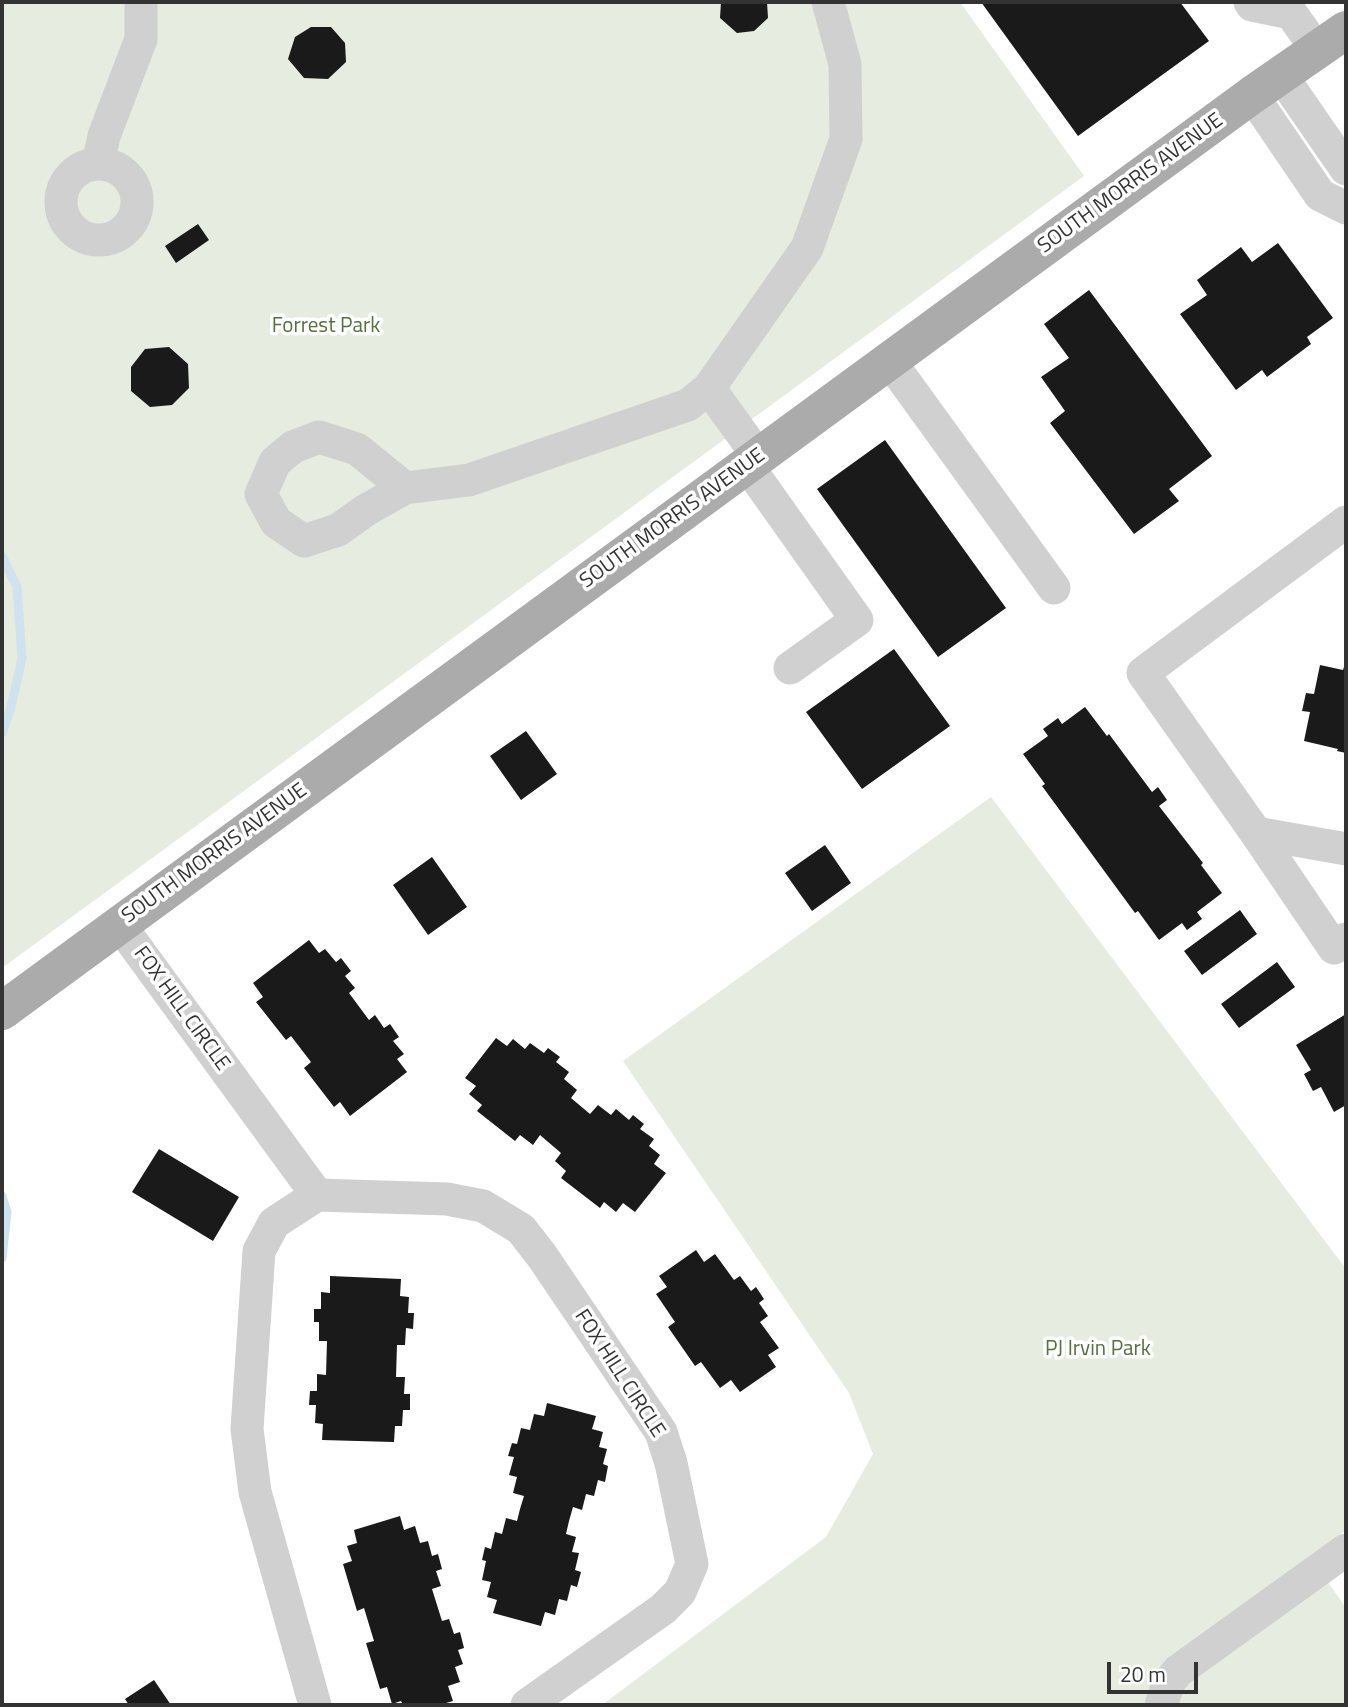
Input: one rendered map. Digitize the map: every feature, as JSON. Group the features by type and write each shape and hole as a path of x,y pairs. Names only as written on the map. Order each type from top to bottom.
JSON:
{"main road":[{"name":"SOUTH MORRIS AVENUE","path":"2,1010 1331,40"}],"street":[{"path":"98,164 104,136 141,39 141,2"},
{"path":"405,488 469,480 688,405 709,388 807,248 846,139 845,64 828,2"},
{"path":"1250,2 1252,5 1292,7 1331,40"},
{"path":"1267,85 1346,169"},
{"path":"1267,85 1320,195 1346,208"},
{"path":"890,360 1054,588"},
{"path":"709,388 752,460 857,620 790,668"},
{"path":"1346,522 1143,673 1334,948 1346,939"},
{"path":"1256,833 1346,849"},
{"name":"FOX HILL CIRCLE","path":"119,924 317,1195 447,1199 483,1206 521,1229 661,1432 671,1463 692,1564 680,1592 663,1609 527,1705"},
{"path":"315,1705 255,1492 247,1429 259,1251 274,1223 317,1195"},
{"path":"1161,1705 1169,1682 1178,1671 1346,1550"}],"green space":[{"name":"Forrest Park","path":"2,2 960,2 1084,176 2,968"},
{"name":"PJ Irvin Park","path":"991,797 1346,1269 1346,1530 1310,1556 1346,1608 1346,1705 602,1705 826,1537 873,1454 849,1393 623,1061"}],"building":[{"path":"721,2 767,2 768,18 754,31 737,33 720,18"},
{"path":"981,2 1180,2 1209,41 1078,136"},
{"path":"311,27 331,27 345,43 346,62 328,79 304,78 288,59 295,37"},
{"path":"198,224 209,240 176,263 165,246"},
{"path":"1278,243 1333,318 1307,337 1311,344 1267,377 1262,370 1236,390 1180,314 1207,295 1197,280 1241,247 1252,262"},
{"path":"1089,290 1212,456 1169,489 1179,501 1134,534 1050,423 1065,411 1041,377 1069,358 1044,324"},
{"path":"169,347 188,364 189,388 172,405 150,407 131,391 131,367 145,349"},
{"path":"885,440 1006,608 938,657 817,489"},
{"path":"894,649 950,726 862,789 806,712"},
{"path":"1320,665 1343,670 1346,668 1346,753 1304,741 1310,712 1302,711 1306,693 1314,694"},
{"path":"1085,707 1107,736 1109,734 1152,792 1158,787 1167,800 1159,806 1203,863 1201,865 1222,893 1197,912 1202,919 1187,930 1182,923 1159,940 1138,911 1135,913 1042,786 1045,784 1023,754 1048,736 1043,729 1058,718 1062,724"},
{"path":"526,731 557,774 521,800 490,756"},
{"path":"825,845 851,883 812,911 785,873"},
{"path":"432,857 467,907 428,935 393,885"},
{"path":"1240,910 1257,934 1202,975 1184,951"},
{"path":"309,940 319,953 325,949 336,962 341,958 351,971 345,976 355,988 349,993 369,1020 375,1015 384,1028 390,1024 399,1037 393,1041 404,1054 397,1059 407,1072 350,1116 340,1102 334,1107 304,1068 311,1062 291,1036 286,1040 256,1002 263,997 253,983"},
{"path":"1277,962 1295,987 1239,1028 1221,1004"},
{"path":"1346,1014 1346,1105 1334,1112 1321,1087 1313,1091 1304,1074 1311,1070 1296,1045"},
{"path":"496,1038 507,1046 513,1039 525,1049 530,1043 544,1053 548,1048 560,1057 556,1062 569,1072 564,1079 577,1090 571,1098 590,1114 598,1105 611,1115 616,1109 629,1120 633,1115 644,1124 640,1129 654,1139 649,1146 660,1155 654,1164 666,1173 635,1212 623,1203 616,1212 604,1202 600,1208 561,1178 566,1171 555,1161 561,1153 540,1135 533,1145 520,1135 515,1141 477,1111 482,1105 469,1094 476,1086 465,1078"},
{"path":"159,1149 239,1197 213,1241 132,1192"},
{"path":"696,1250 704,1262 715,1254 734,1280 740,1276 751,1291 756,1287 764,1299 759,1303 768,1316 760,1322 779,1348 768,1355 776,1367 740,1392 731,1380 720,1388 701,1362 695,1366 668,1327 675,1322 656,1294 667,1287 659,1276"},
{"path":"330,1276 401,1279 400,1296 409,1297 408,1313 414,1313 413,1329 406,1328 405,1345 397,1345 396,1377 405,1377 404,1394 410,1394 410,1410 403,1410 402,1426 395,1426 394,1442 322,1440 323,1424 315,1423 316,1405 309,1405 310,1391 317,1391 317,1374 326,1375 327,1341 319,1341 319,1322 314,1322 314,1309 321,1309 321,1292 330,1293"},
{"path":"547,1403 596,1416 592,1429 603,1432 599,1447 607,1449 603,1464 608,1466 605,1482 598,1480 594,1496 586,1494 582,1510 573,1507 569,1521 566,1534 576,1537 572,1552 579,1553 575,1570 581,1572 577,1587 571,1585 567,1601 559,1599 555,1615 545,1612 541,1626 493,1613 497,1600 487,1597 491,1582 482,1580 486,1561 482,1560 485,1547 491,1549 495,1532 502,1534 506,1518 517,1521 524,1496 513,1493 517,1477 509,1475 514,1457 508,1456 512,1443 517,1444 521,1428 530,1430 534,1414 544,1416"},
{"path":"400,1516 404,1530 415,1526 420,1543 428,1541 432,1556 438,1554 442,1569 436,1571 441,1586 432,1589 442,1621 449,1619 454,1634 460,1632 464,1648 458,1650 463,1664 455,1667 460,1682 448,1686 453,1701 439,1705 403,1705 401,1701 392,1704 387,1687 380,1689 366,1643 374,1641 364,1608 357,1611 343,1564 352,1561 347,1546 357,1543 354,1530"},
{"path":"154,1680 171,1705 129,1705 125,1699"}],"waterway":[{"path":"2,556 17,587 22,658 2,733"},
{"path":"2,1196 7,1212 2,1258"}]}
